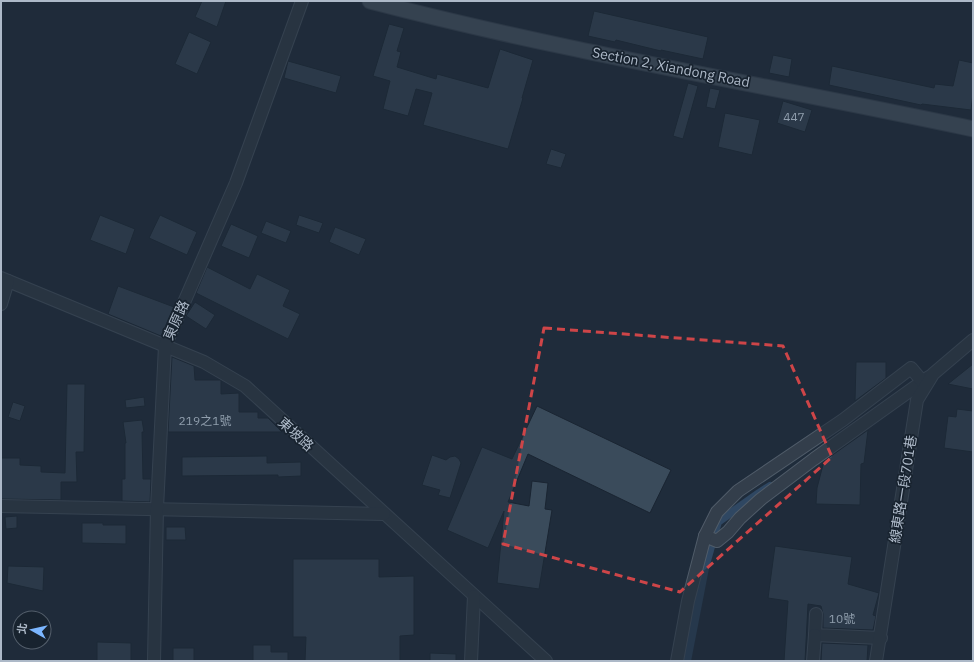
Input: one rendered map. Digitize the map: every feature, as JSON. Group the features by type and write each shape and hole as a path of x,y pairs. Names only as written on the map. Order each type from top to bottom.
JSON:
{"main road":[{"name":"Section 2, Xiandong Road","path":"370,1 424,15 573,48 973,129"}],"street":[{"name":"東原路","path":"154,661 157,508 165,346 236,183 302,1"},
{"name":"東坡路","path":"5,279 204,362 245,386 546,661"},
{"path":"1,304 5,279"},
{"name":"線東路一段701巷","path":"876,661 917,400 933,374 973,340"},
{"path":"677,661 688,601 705,536 717,512 738,491 843,420 911,368 922,381"},
{"path":"705,536 717,541 761,499 933,374"},
{"path":"1,506 157,508 384,514"},
{"path":"471,661 474,596"},
{"path":"814,661 816,614"},
{"path":"815,635 880,638"}],"highlighted area":[{"path":"544,328 783,346 832,457 680,592 503,544"}],"building":[{"path":"202,1 226,1 217,27 195,17"},
{"path":"594,11 708,37 703,59 616,40 615,42 588,36"},
{"path":"389,24 404,28 397,51 401,52 397,67 436,79 437,74 488,88 500,49 533,60 508,149 423,125 432,93 416,89 408,116 383,109 390,81 373,76"},
{"path":"189,32 211,42 197,74 175,64"},
{"path":"773,55 792,59 789,77 769,73"},
{"path":"959,60 973,63 973,93 971,110 921,105 829,85 832,66 934,88 935,84 953,86"},
{"path":"288,61 341,76 336,93 284,78"},
{"path":"688,83 698,86 683,139 673,136"},
{"path":"710,88 720,90 715,109 706,107"},
{"path":"783,101 812,110 805,132 777,123"},
{"path":"725,113 760,120 752,155 718,147"},
{"path":"551,149 566,154 561,168 546,164"},
{"path":"100,215 135,229 126,254 90,240"},
{"path":"160,215 197,232 187,255 149,238"},
{"path":"299,215 323,223 319,233 296,225"},
{"path":"266,221 291,231 286,243 261,233"},
{"path":"231,224 258,236 249,258 221,246"},
{"path":"335,227 366,239 359,255 329,242"},
{"path":"207,267 250,289 257,274 290,290 283,306 300,314 288,339 196,293"},
{"path":"118,286 174,307 161,336 108,314"},
{"path":"195,302 215,315 206,329 186,316"},
{"path":"172,357 194,366 195,380 221,380 221,394 239,393 239,412 258,412 258,418 268,418 282,432 168,432"},
{"path":"856,362 886,362 886,378 855,401"},
{"path":"973,364 973,389 948,384"},
{"path":"67,384 85,384 84,452 76,452 77,482 61,482 61,500 1,499 1,458 20,458 20,465 41,466 41,472 65,473"},
{"path":"144,397 145,406 126,408 125,400"},
{"path":"13,402 25,406 20,421 8,417"},
{"path":"537,406 671,470 650,513 528,454 508,502 529,506 532,481 548,483 545,509 552,510 539,589 497,583 504,511 488,548 447,530 482,447 512,459"},
{"path":"957,409 973,411 973,452 944,448 948,416 956,417"},
{"path":"142,420 144,432 142,432 143,479 151,479 150,502 122,501 122,479 125,479 126,443 123,422"},
{"path":"868,430 864,463 861,464 860,505 816,504 817,488 824,461"},
{"path":"432,455 446,460 455,456 461,463 450,498 438,495 440,490 422,485"},
{"path":"267,456 267,463 301,462 301,476 182,476 182,457"},
{"path":"17,516 17,528 6,529 5,517"},
{"path":"82,523 126,525 126,544 82,543"},
{"path":"166,527 185,527 186,540 166,540"},
{"path":"775,546 852,557 848,584 879,593 873,615 876,616 873,630 823,628 823,614 821,606 808,604 805,661 784,661 788,601 768,598"},
{"path":"293,559 379,559 379,577 414,576 414,635 400,636 400,661 305,661 306,637 293,637"},
{"path":"8,566 44,567 43,591 7,583"},
{"path":"97,642 131,643 131,661 97,661"},
{"path":"822,643 868,645 867,661 821,661"},
{"path":"253,645 271,645 271,652 288,652 288,661 253,661"},
{"path":"173,648 194,648 194,661 173,661"},
{"path":"430,653 456,654 456,661 430,661"}],"waterway":[{"path":"687,661 705,568 718,522 770,486"}]}
